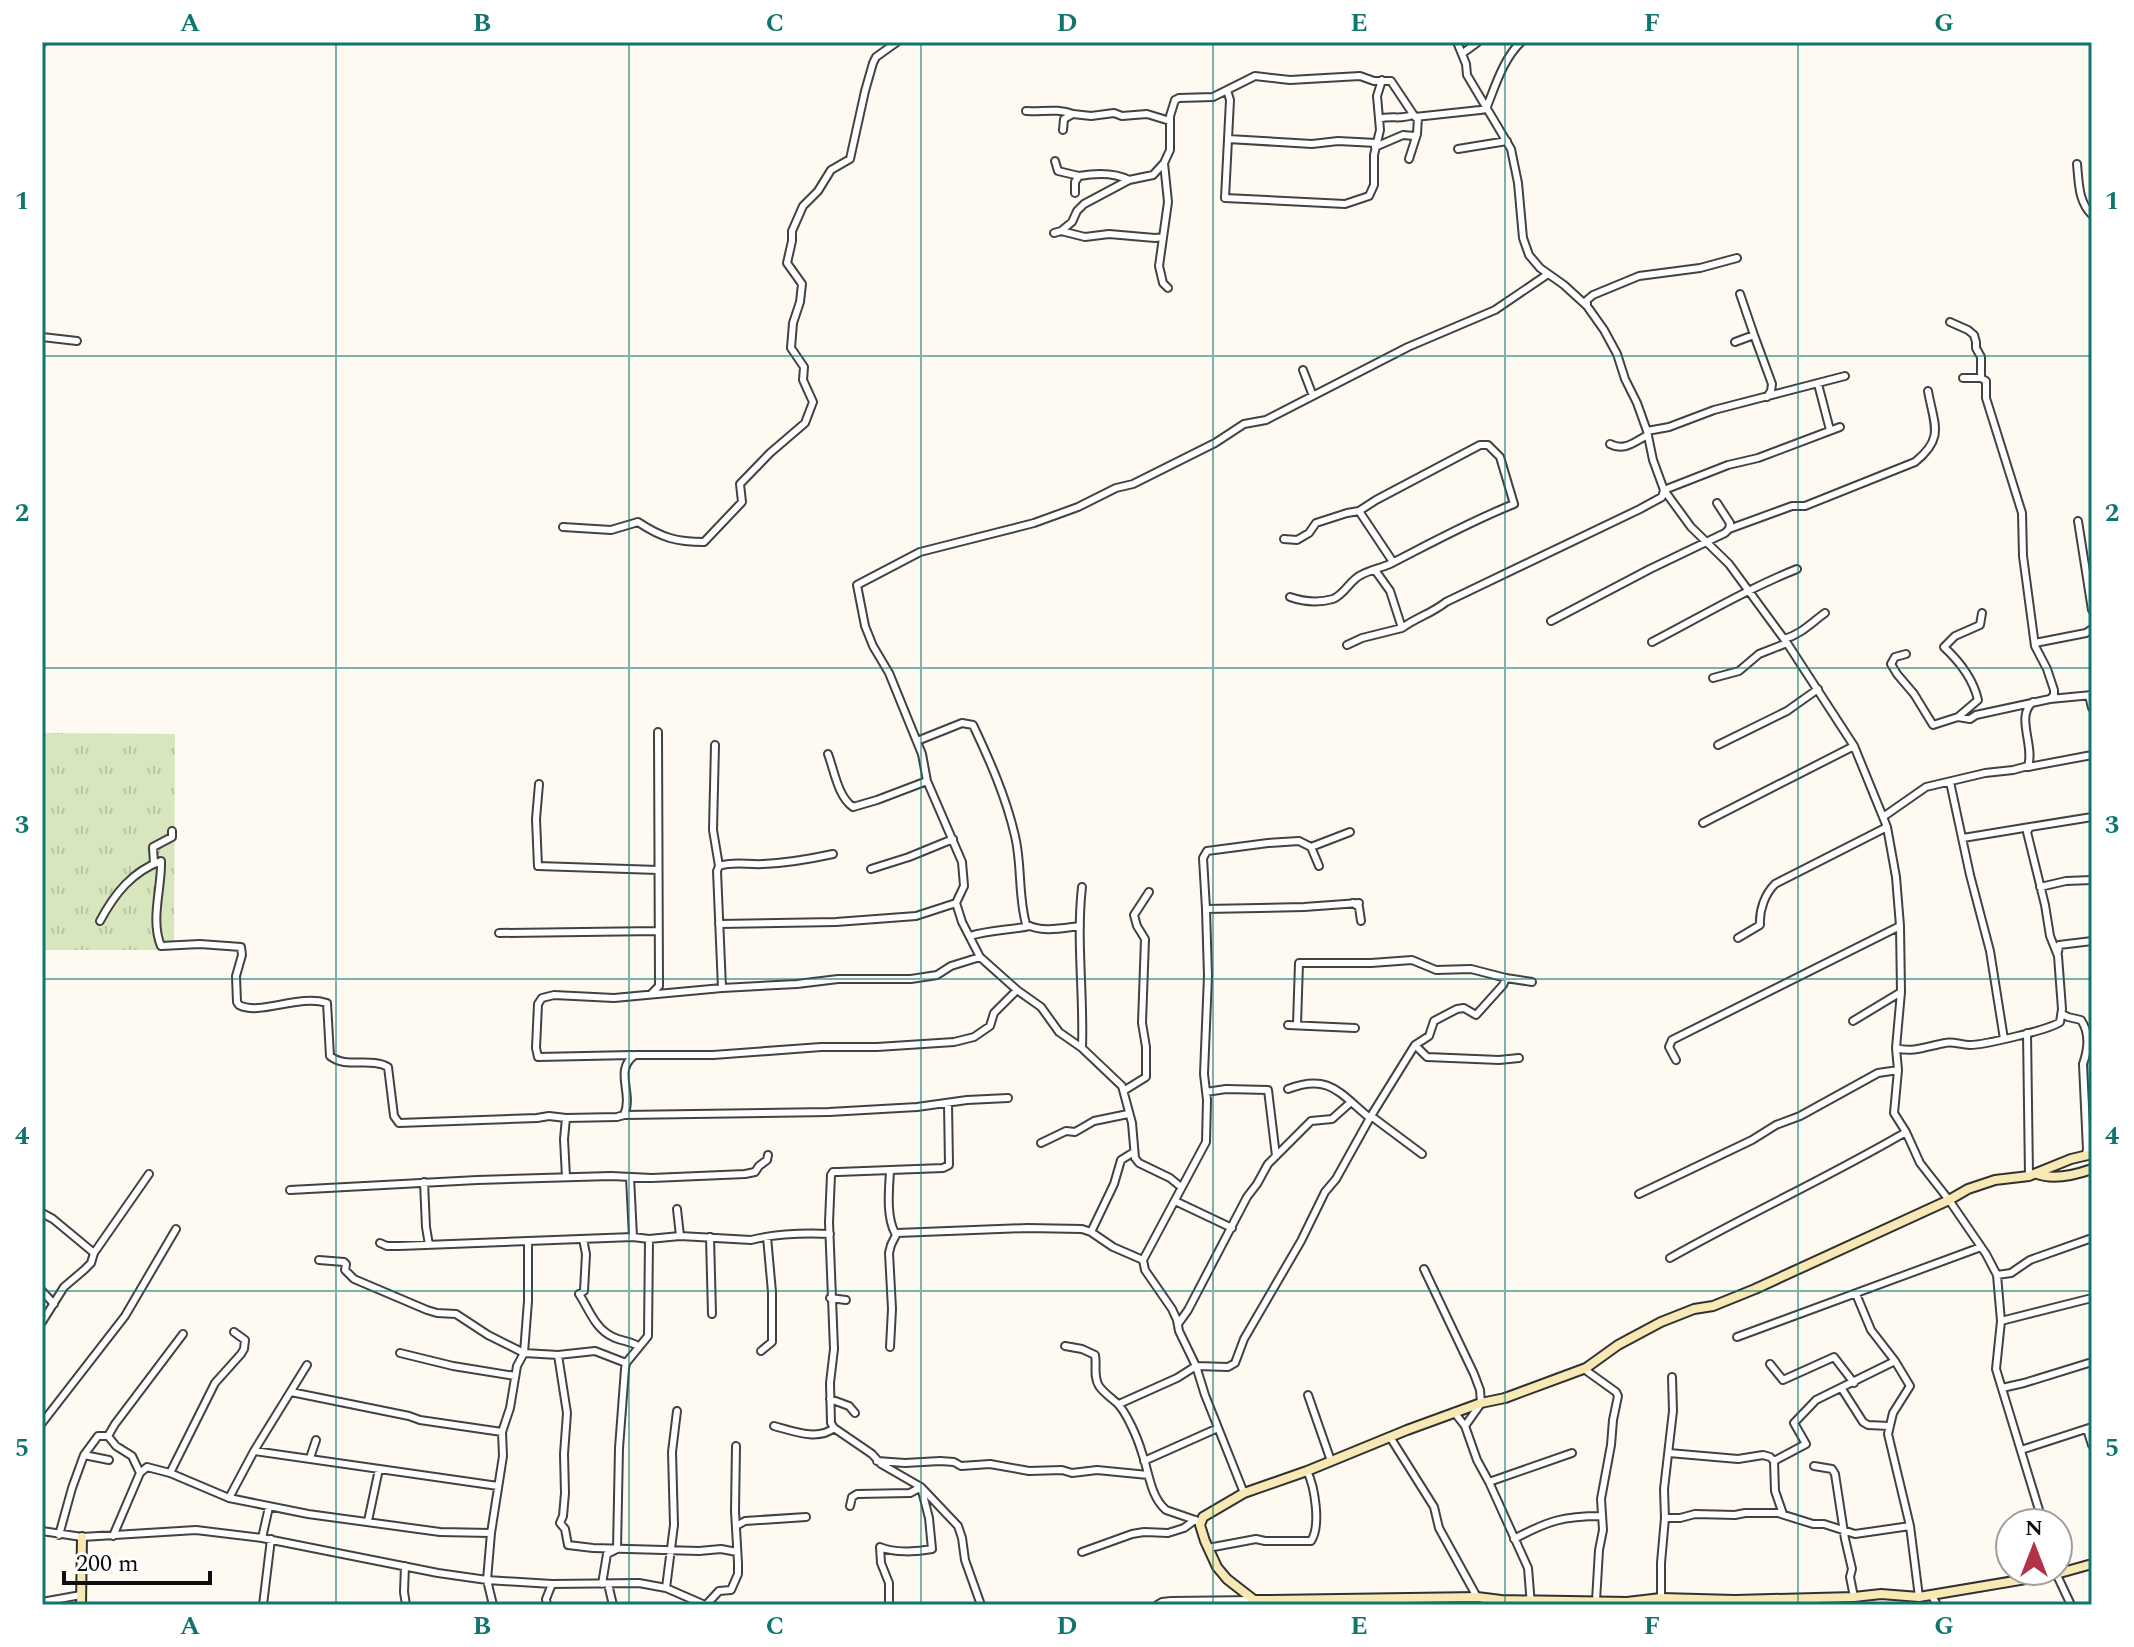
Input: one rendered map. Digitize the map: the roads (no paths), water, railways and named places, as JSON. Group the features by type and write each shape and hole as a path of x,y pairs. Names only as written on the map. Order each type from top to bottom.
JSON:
{"street":[{"path":"563,527 611,530 638,522 653,533 679,542 704,542 742,502 740,484 805,423 813,402 803,380 804,367 791,348 802,284 787,263 792,231 803,206 818,191 831,170 850,159 873,63 897,42"},
{"path":"1457,42 1463,53 1467,75 1507,141 1516,169 1523,238 1533,261 1587,306 1617,354 1647,433 1664,490 1691,527 1729,564 1818,689 1854,746 1887,827 1896,877 1900,926 1901,992 1896,1048 1897,1093 1893,1108 1920,1163 1949,1200 1997,1275 2001,1321 1996,1369 2038,1507"},
{"path":"1463,53 1478,42"},
{"path":"1486,109 1498,78 1521,42"},
{"path":"1163,237 1109,234 1085,237 1058,232 1072,222 1084,204 1129,180 1153,175 1164,163 1170,150 1170,121 1175,100 1213,97 1255,76 1290,80 1360,76 1374,81 1388,79 1415,116 1417,134 1409,159"},
{"path":"1227,90 1230,100 1224,196 1227,199 1345,204 1369,196 1374,185 1375,145 1380,130 1377,96 1382,80"},
{"path":"1470,110 1479,96"},
{"path":"1379,119 1486,109"},
{"path":"1026,111 1063,110 1091,116 1143,114 1170,121"},
{"path":"1063,130 1064,119 1073,114"},
{"path":"1228,139 1312,144 1338,141 1375,145 1403,135 1417,134"},
{"path":"1458,149 1507,141"},
{"path":"1055,161 1058,171 1079,176 1100,173 1118,175 1129,180"},
{"path":"1164,163 1168,202 1160,271 1168,288"},
{"path":"2077,164 2081,199 2092,215"},
{"path":"1075,193 1075,182 1079,176"},
{"path":"1587,306 1587,300 1593,295 1639,276 1700,268 1737,258"},
{"path":"1181,1187 1135,1158 1125,1090 1082,1048 1059,1032 1041,1007 980,957 973,946 956,903 964,886 964,871 927,781 917,741 889,673 869,636 857,585 920,552 1034,523 1078,507 1116,488 1133,484 1201,450 1244,424 1266,420 1408,347 1495,310 1548,274"},
{"path":"1740,294 1772,384 1767,397"},
{"path":"1950,322 1974,335 1981,357 1981,378"},
{"path":"1735,342 1754,335"},
{"path":"42,337 77,341"},
{"path":"1303,370 1313,396"},
{"path":"1610,444 1628,446 1647,433 1714,410 1845,376"},
{"path":"1963,378 1986,381 1986,398 2022,513 2023,556 2035,643 2054,690 2050,699"},
{"path":"1818,384 1830,430"},
{"path":"1551,621 1729,529 1792,506 1805,506 1915,462 1936,436 1928,391"},
{"path":"1664,490 1840,427"},
{"path":"1284,539 1297,540 1309,533 1316,523 1359,511 1480,445 1488,445 1500,457 1514,504 1360,575 1333,599 1312,602 1290,597"},
{"path":"1347,645 1402,628 1446,602 1640,509 1662,497 1664,490"},
{"path":"1717,503 1730,523 1729,529"},
{"path":"1359,511 1393,562"},
{"path":"2078,521 2092,610"},
{"path":"1652,642 1747,591 1797,569"},
{"path":"1375,570 1390,591 1402,628"},
{"path":"1713,678 1739,671 1759,654 1793,637 1825,613"},
{"path":"1906,654 1895,657 1891,664 1933,725 1958,717 1978,700 1962,665 1944,647 1955,636 1980,625 1982,613"},
{"path":"2035,643 2086,633 2092,629"},
{"path":"1718,745 1787,711 1818,689"},
{"path":"1958,717 1970,719 2033,702 2090,695 2092,708"},
{"path":"2024,768 2031,756 2025,710 2033,702"},
{"path":"917,741 962,723 973,725 1008,806 1017,849 1026,924 1041,929 1080,926"},
{"path":"652,993 659,986 660,955 658,732"},
{"path":"715,745 713,830 719,866 722,988"},
{"path":"1703,823 1854,746"},
{"path":"828,754 842,793 853,807 927,781"},
{"path":"1883,817 1926,787 1985,773 2092,755"},
{"path":"1950,782 1990,951 2004,1039"},
{"path":"539,784 536,819 538,866 658,870"},
{"path":"1963,838 2092,817"},
{"path":"1738,938 1760,925 1761,909 1768,890 1775,884 1887,827"},
{"path":"2030,827 2027,832 2050,936 2058,956"},
{"path":"154,864 153,847 172,837 172,831"},
{"path":"1311,847 1350,832"},
{"path":"871,869 953,839"},
{"path":"1244,1493 1172,1309 1145,1270 1143,1260 1206,1142 1204,1074 1208,976 1203,858 1207,851 1299,841 1311,847 1319,866"},
{"path":"719,866 798,862 833,854"},
{"path":"100,921 114,894 139,870 160,860 157,899 161,946 200,944 241,947 236,976 237,1002 246,1009 286,1002 327,1003 330,1056 339,1061 388,1067 394,1116 399,1123 549,1116 829,1112 1008,1098"},
{"path":"2040,887 2066,881 2092,880"},
{"path":"1082,887 1082,1048"},
{"path":"1125,1090 1146,1077 1142,1023 1145,939 1134,915 1149,892"},
{"path":"719,924 836,922 916,916 956,903"},
{"path":"1206,909 1356,903 1361,921"},
{"path":"970,936 1030,926"},
{"path":"1676,1060 1669,1047 1672,1040 1900,926"},
{"path":"499,933 658,931"},
{"path":"1896,1048 1919,1050 1948,1041 1973,1045 2055,1026 2062,1014 2059,945 2092,941"},
{"path":"980,957 951,966 937,975 911,979 838,979 614,998 554,995 542,998 538,1004 536,1048 538,1057 713,1055 954,1042 974,1037 990,1026 994,1013 1017,990"},
{"path":"1289,964 1412,960 1436,970 1471,969 1532,982"},
{"path":"1297,1025 1299,963"},
{"path":"1119,1404 1196,1366 1223,1368 1235,1363 1244,1339 1301,1241 1317,1205 1336,1179 1415,1045 1429,1036 1434,1021 1457,1009 1464,1008 1476,1015 1506,978"},
{"path":"1853,1021 1901,992"},
{"path":"1082,1552 1132,1534 1168,1533 1184,1528 1244,1493 1454,1412 1505,1398 1584,1369 1618,1345 1661,1322 1755,1289 1968,1189 1995,1180 2032,1175 2089,1154 2083,1064 2088,1053 2087,1030 2081,1020 2062,1014"},
{"path":"1288,1025 1355,1028"},
{"path":"2027,1033 2032,1175"},
{"path":"1415,1045 1427,1057 1519,1058"},
{"path":"624,1115 628,1102 625,1064 635,1055"},
{"path":"1639,1194 1800,1116 1878,1073 1898,1070"},
{"path":"1288,1089 1306,1083 1339,1090 1370,1117 1422,1154"},
{"path":"1206,1092 1268,1090 1276,1157"},
{"path":"1178,1324 1268,1164 1311,1121 1332,1119 1351,1102"},
{"path":"948,1103 949,1165 943,1168 833,1172 829,1211 834,1349 830,1417 834,1428 872,1454 877,1461 921,1487 958,1526 965,1560 981,1605"},
{"path":"1041,1143 1066,1131 1075,1132 1094,1121 1128,1114"},
{"path":"566,1118 566,1177"},
{"path":"1670,1258 1906,1132"},
{"path":"1091,1232 1114,1184 1121,1160 1134,1152"},
{"path":"290,1190 566,1177 752,1174 767,1160 768,1155"},
{"path":"2032,1175 2048,1178 2092,1169"},
{"path":"890,1171 891,1226 895,1233 1074,1229 1091,1232 1113,1247 1143,1260"},
{"path":"42,1322 64,1287 91,1263 94,1253 149,1174"},
{"path":"630,1177 633,1237"},
{"path":"424,1182 429,1245"},
{"path":"1175,1201 1232,1228"},
{"path":"677,1209 680,1236"},
{"path":"42,1213 94,1253"},
{"path":"42,1423 125,1316 176,1229"},
{"path":"890,1347 892,1309 889,1253 897,1233"},
{"path":"380,1243 399,1246 680,1236 751,1240 830,1234"},
{"path":"710,1237 712,1314"},
{"path":"761,1351 772,1342 767,1237"},
{"path":"1997,1275 2011,1273 2030,1260 2092,1238"},
{"path":"583,1239 586,1254 584,1291 579,1294 593,1320 607,1334 638,1346"},
{"path":"617,1549 619,1448 626,1363 646,1339 648,1332 649,1239"},
{"path":"493,1605 487,1580 491,1533 503,1456 502,1432 510,1408 517,1366 524,1353 528,1242"},
{"path":"1737,1337 1981,1247"},
{"path":"319,1260 344,1262 345,1270 354,1279 427,1310 456,1314 524,1353 558,1355 595,1351 626,1363"},
{"path":"1424,1269 1480,1390 1482,1403 1465,1426"},
{"path":"42,1291 54,1304"},
{"path":"1856,1294 1871,1330 1910,1386 1893,1413 1889,1441 1910,1526 1919,1597"},
{"path":"830,1298 846,1300"},
{"path":"2001,1321 2092,1298"},
{"path":"170,1473 215,1383 244,1349 245,1340 234,1332"},
{"path":"108,1436 183,1334"},
{"path":"1065,1346 1093,1353 1098,1385 1119,1404 1131,1426 1162,1507 1198,1521"},
{"path":"400,1353 515,1376"},
{"path":"558,1355 570,1396 564,1454 565,1493 560,1523 565,1529 568,1545 737,1552"},
{"path":"1770,1364 1783,1380 1834,1357 1854,1383"},
{"path":"1774,1461 1806,1444 1794,1423 1816,1400 1895,1361"},
{"path":"2002,1388 2092,1362"},
{"path":"229,1498 307,1365"},
{"path":"1584,1369 1618,1396 1601,1499 1603,1530 1596,1601"},
{"path":"1661,1598 1664,1489 1673,1411 1672,1377"},
{"path":"1842,1389 1863,1422 1889,1426"},
{"path":"291,1392 420,1420 502,1432"},
{"path":"1308,1395 1331,1461"},
{"path":"830,1399 849,1406 855,1413"},
{"path":"666,1588 674,1525 672,1452 677,1411"},
{"path":"1454,1412 1465,1426 1477,1460 1528,1568 1532,1603"},
{"path":"774,1426 813,1435 824,1434 834,1428"},
{"path":"1144,1461 1218,1428"},
{"path":"2021,1450 2089,1428 2092,1445"},
{"path":"59,1535 84,1455 98,1436 108,1436"},
{"path":"108,1436 116,1446 132,1456 140,1473"},
{"path":"1390,1437 1434,1507 1439,1528 1477,1597"},
{"path":"310,1458 316,1440"},
{"path":"42,1531 82,1537 196,1530 271,1539 487,1580 552,1584 639,1583 666,1588 705,1605 719,1591 731,1590 738,1574 736,1446"},
{"path":"254,1451 498,1486"},
{"path":"1489,1482 1572,1453"},
{"path":"1669,1453 1738,1459 1763,1455 1770,1457 1774,1461 1775,1491 1783,1514"},
{"path":"84,1455 109,1460"},
{"path":"877,1461 940,1461 961,1466 990,1464 1029,1471 1062,1470 1072,1473 1097,1470 1148,1475"},
{"path":"1814,1466 1832,1469 1835,1474 1854,1597"},
{"path":"113,1536 140,1473 147,1467 170,1473 229,1498 269,1507 440,1532 491,1533"},
{"path":"368,1521 379,1469"},
{"path":"1208,1548 1252,1539 1314,1539 1315,1492 1307,1471"},
{"path":"850,1506 852,1497 857,1494 910,1493 921,1487"},
{"path":"889,1605 889,1583 880,1547 887,1550 932,1549 929,1518 921,1487"},
{"path":"262,1538 269,1507"},
{"path":"1665,1518 1695,1514 1783,1514 1855,1534 1910,1526"},
{"path":"1514,1539 1546,1523 1567,1517 1601,1516"},
{"path":"736,1526 745,1521 806,1517"},
{"path":"1198,1521 1217,1567 1227,1579 1258,1602"},
{"path":"42,1602 81,1600 82,1537"},
{"path":"263,1605 271,1539"},
{"path":"613,1605 605,1584 607,1554 617,1549"},
{"path":"405,1566 406,1605"},
{"path":"547,1605 552,1584"},
{"path":"1157,1605 1171,1601 1477,1597 1532,1603 1627,1602 1661,1598 1735,1602 1890,1594 1919,1597 1994,1584"},
{"path":"1890,1594 1890,1605"},
{"path":"1932,1596 1937,1605"}]}
